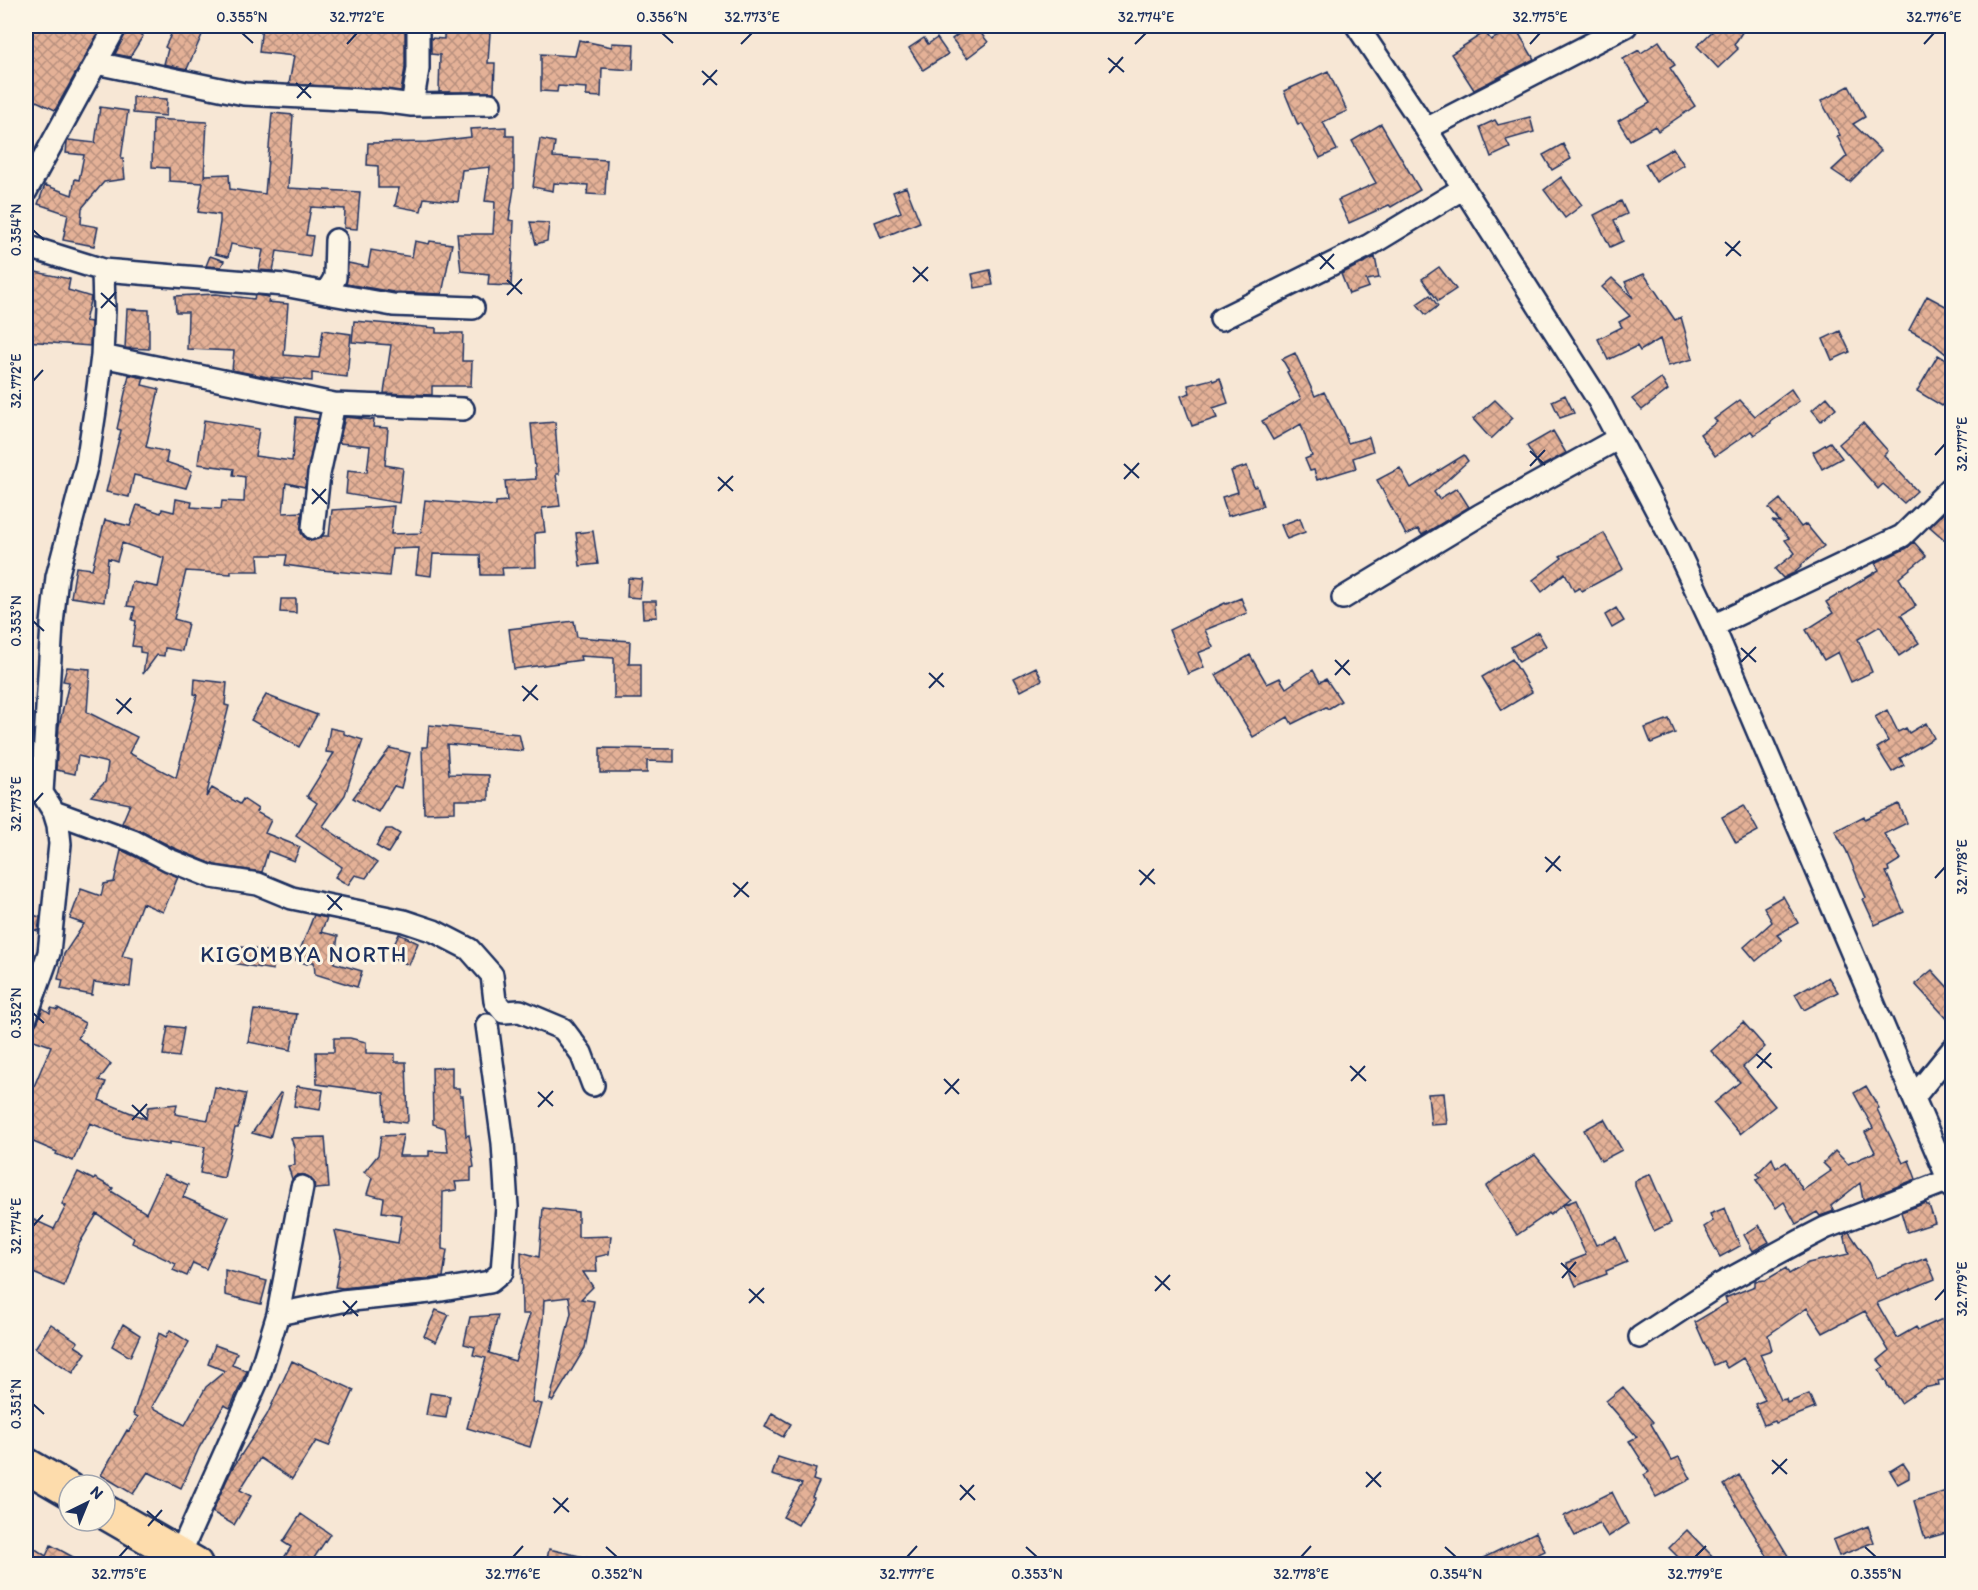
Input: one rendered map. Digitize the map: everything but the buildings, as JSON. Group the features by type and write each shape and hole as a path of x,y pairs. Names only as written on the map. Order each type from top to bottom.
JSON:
{"highway":[{"path":"26,1465 57,1483"},
{"path":"117,1519 187,1560"}],"street":[{"path":"26,191 116,26"},
{"path":"412,105 418,69 418,26"},
{"path":"1357,26 1426,129 1462,189 1599,401 1676,547 1713,626 1951,1184 1816,1232 1719,1285 1640,1337"},
{"path":"1426,129 1626,26"},
{"path":"96,63 244,94 382,101 412,105 490,104"},
{"path":"1221,319 1368,246 1462,189"},
{"path":"326,293 335,278 336,240"},
{"path":"26,246 103,270 284,285 393,305 473,308"},
{"path":"103,270 102,356 87,463 57,577 34,792 54,812 133,841 169,860 212,877 258,884 292,898 404,921 434,931 469,949 492,975 495,1001 504,1012 520,1011 563,1029 581,1053 593,1085"},
{"path":"102,356 334,404 463,409"},
{"path":"313,528 319,474 334,404"},
{"path":"1344,598 1480,515 1619,438"},
{"path":"1713,626 1902,536 1953,487"},
{"path":"26,1017 50,953 60,844 54,812"},
{"path":"278,1314 342,1301 430,1292 490,1282 502,1272 507,1207 487,1025"},
{"path":"1914,1097 1953,1050"},
{"path":"187,1560 249,1400 278,1314 302,1187"}],"district":[{"name":"KIGOMBYA NORTH","path":"304,954"}]}
